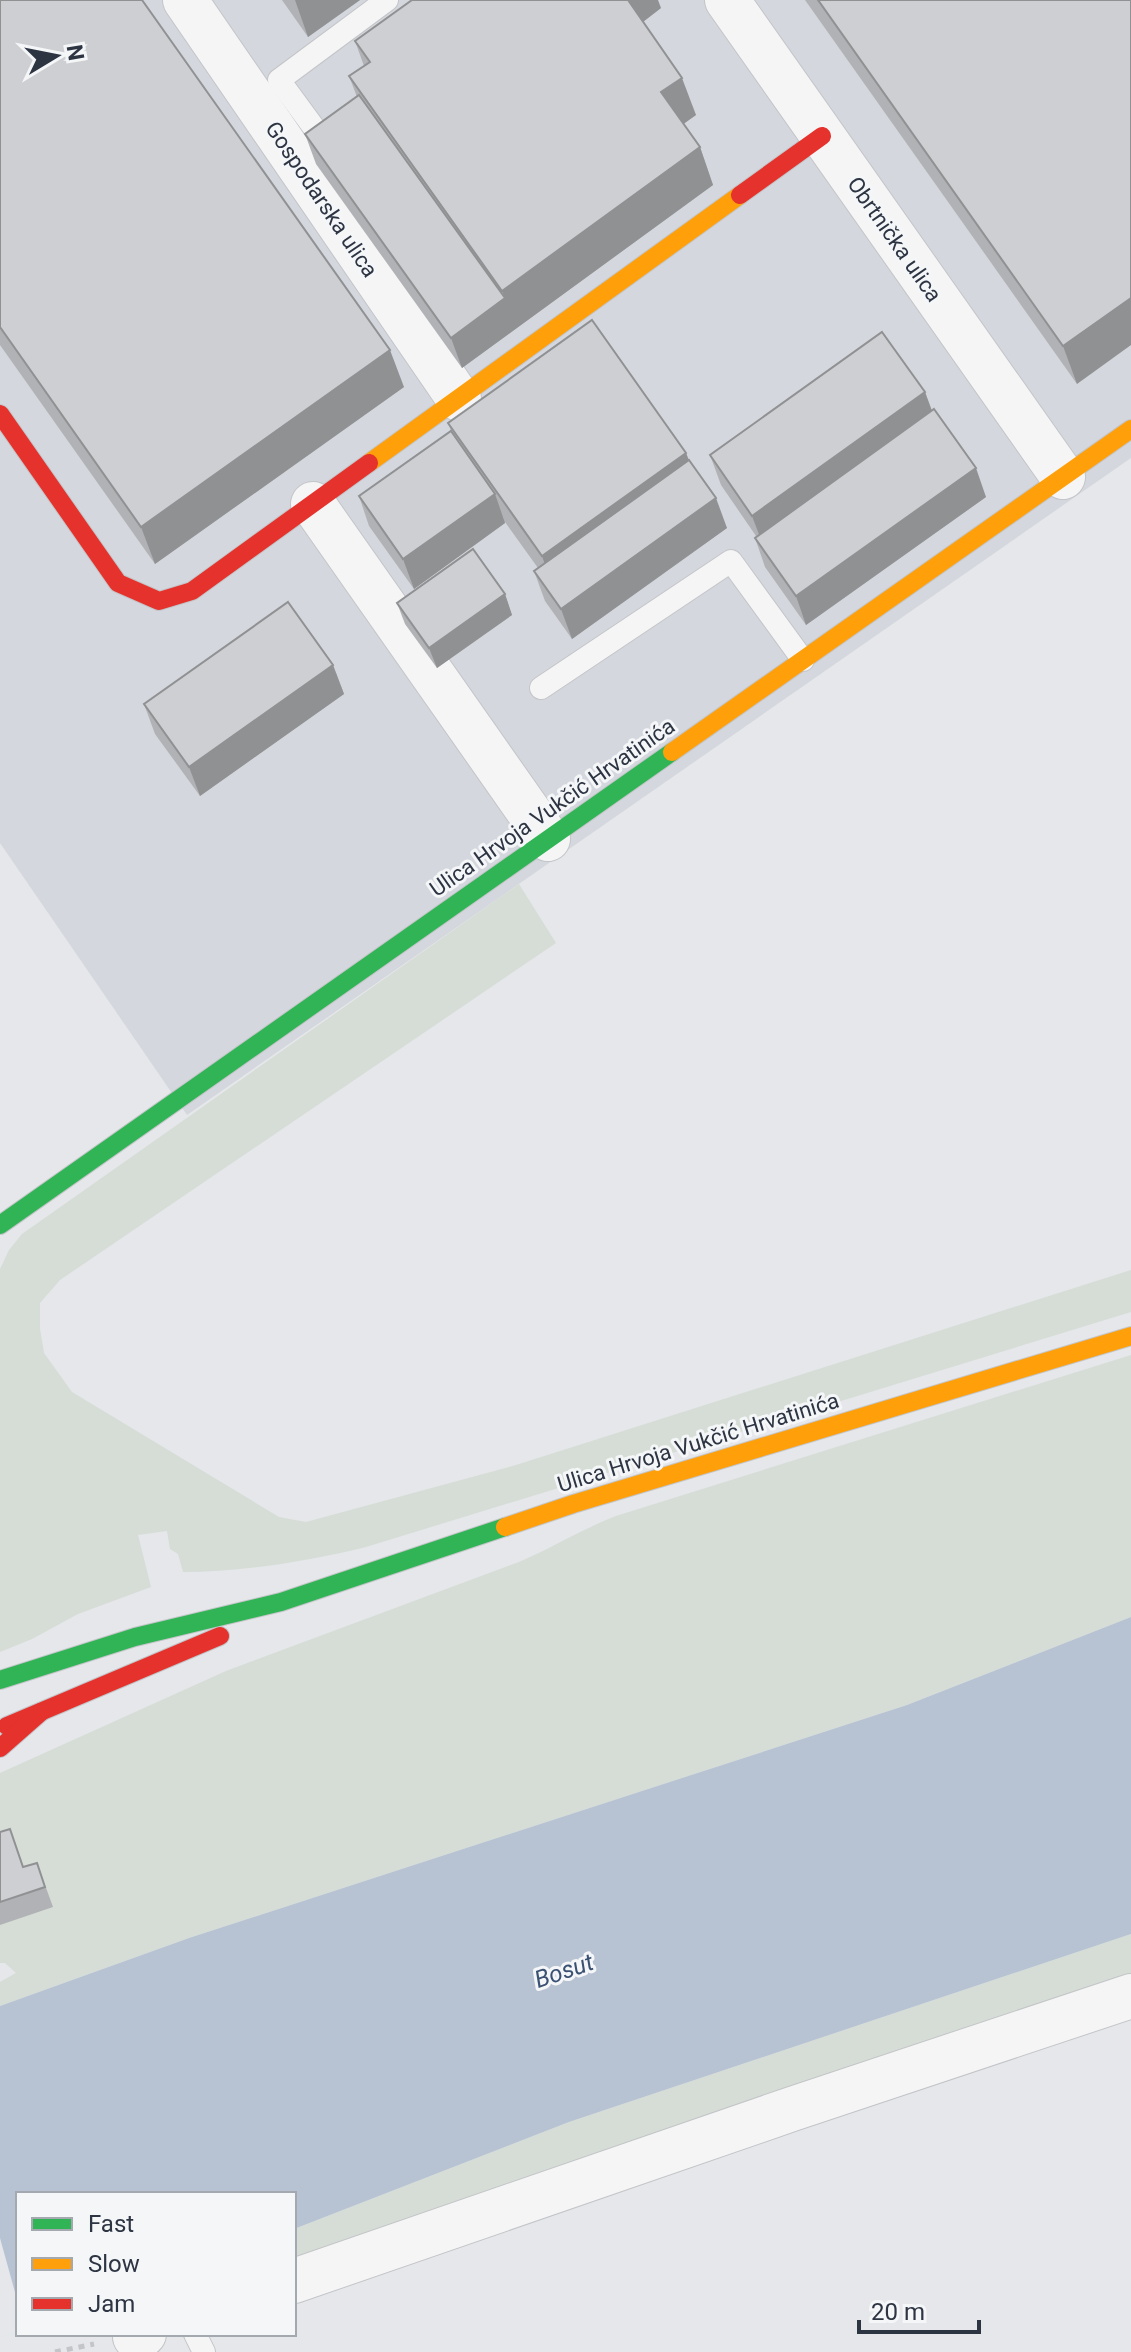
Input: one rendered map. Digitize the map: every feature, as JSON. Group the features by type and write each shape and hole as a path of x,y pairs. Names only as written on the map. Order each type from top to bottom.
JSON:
{"street":[{"name":"Gospodarska ulica","path":"185,0 459,399"},
{"name":"Obrtnička ulica","path":"727,0 1063,477"},
{"path":"0,414 118,583 159,601 192,591 822,136"},
{"name":"Ulica Hrvoja Vukčić Hrvatinića","path":"0,1225 1131,429"},
{"path":"313,504 548,839"},
{"name":"Ulica Hrvoja Vukčić Hrvatinića","path":"0,1680 135,1637 281,1602 573,1504 1131,1336"},
{"name":"Ulica Hrvoja Vukčić Hrvatinića","path":"0,1729 187,1652 281,1602"},
{"path":"0,1748 41,1712"},
{"path":"296,2280 1131,1996"}],"lane":[{"path":"323,140 279,80 387,0"},
{"path":"541,688 731,561 803,660"}],"shaded area":[{"path":"0,0 1131,0 1131,458 187,1115 0,843"},
{"path":"519,884 556,943 60,1280 40,1303 40,1329 44,1353 72,1392 279,1517 306,1522 516,1465 1131,1270 1131,1312 344,1552 252,1568 183,1572 178,1554 170,1549 167,1531 138,1535 151,1587 78,1614 0,1652 0,1269 9,1250 22,1234"},
{"path":"1131,1355 1131,1617 907,1705 189,1938 0,2006 0,1982 16,1973 5,1963 0,1963 0,1773 226,1671 519,1562 616,1516"},
{"path":"1131,1934 1131,1980 296,2265 296,2228 569,2122"}],"water":[{"name":"Bosut","path":"1131,1617 1131,1934 569,2122 296,2228 296,2192 16,2192 16,2329 0,2333 0,2006 189,1938 907,1705"}],"pier":[{"path":"0,2238 16,2296 16,2333 0,2337"}],"building":[{"path":"0,0 142,0 390,350 141,527 0,327"},
{"path":"412,0 628,0 682,78 661,92 700,147 502,291 349,76 370,62 355,41"},
{"path":"818,0 1131,0 1131,298 1063,346"},
{"path":"359,95 505,298 451,338 305,134"},
{"path":"592,320 686,453 542,556 448,423"},
{"path":"882,332 925,392 752,516 710,455"},
{"path":"934,409 976,468 796,596 755,538"},
{"path":"451,431 495,494 403,559 359,496"},
{"path":"689,460 716,498 561,609 534,571"},
{"path":"473,549 505,594 429,648 397,603"},
{"path":"288,602 333,665 189,767 144,704"},
{"path":"10,1829 23,1867 37,1863 45,1887 0,1902 0,1832"}],"traffic: fast":[{"path":"0,1225 672,752"},
{"path":"0,1680 135,1637 281,1602 505,1527"}],"traffic: slow":[{"path":"369,463 740,195"},
{"path":"672,752 1131,429"},
{"path":"505,1527 1131,1336"}],"traffic: jam":[{"path":"740,195 822,136"},
{"path":"0,414 118,583 159,601 192,591 369,463"},
{"path":"7,1726 220,1636"},
{"path":"0,1748 41,1712"}]}
